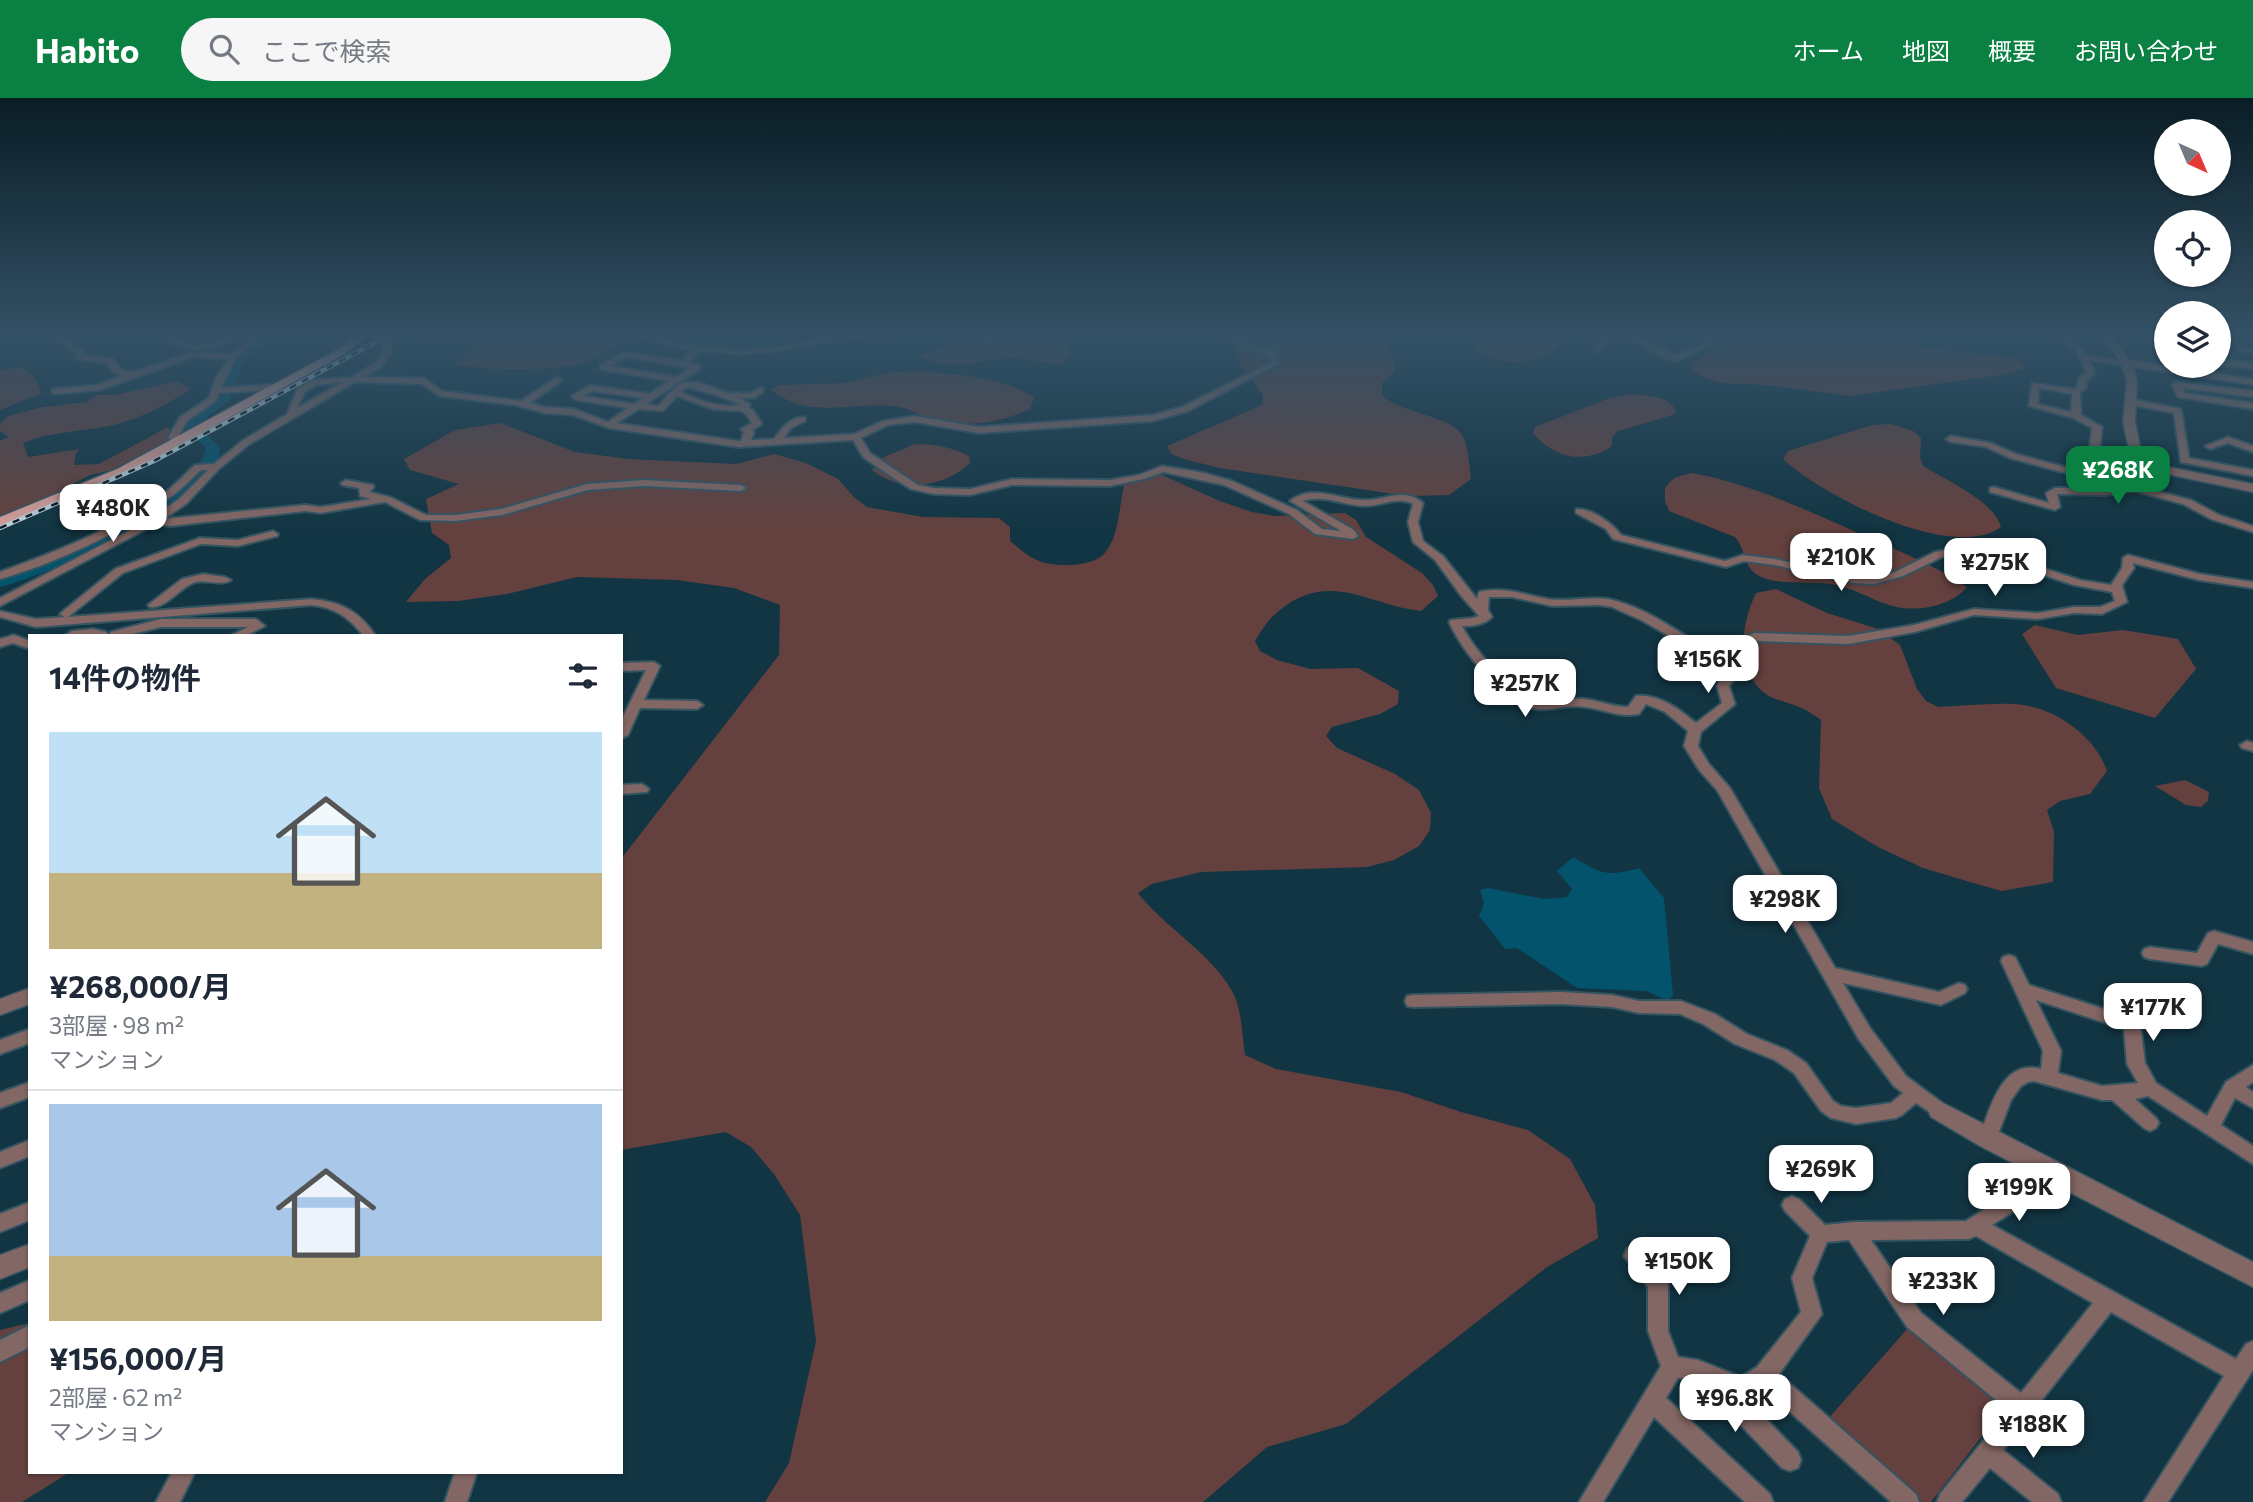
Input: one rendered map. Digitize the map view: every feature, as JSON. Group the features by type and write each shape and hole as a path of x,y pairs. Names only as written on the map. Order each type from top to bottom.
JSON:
{"main road":[{"path":"0,522 121,471 254,400"}],"street":[{"path":"182,439 173,438 183,418 212,400"},
{"path":"291,413 297,400"},
{"path":"0,603 154,521 183,501 214,467 245,443 317,400"},
{"path":"465,400 495,406"},
{"path":"488,400 545,410 574,412 609,425 745,444 856,437 886,423 915,419 979,430 1153,418 1185,410 1205,400"},
{"path":"523,404 529,400"},
{"path":"593,400 660,409 670,400"},
{"path":"609,425 648,400"},
{"path":"691,400 750,412 757,424 746,429 749,432 745,444"},
{"path":"741,400 747,406 744,409"},
{"path":"2034,400 2033,406 2076,416 2096,427 2092,476"},
{"path":"2076,400 2076,416"},
{"path":"2209,400 2253,406"},
{"path":"2253,473 2184,460 2178,411 2131,402 2129,422 2137,464 2253,488"},
{"path":"777,442 788,426 802,419"},
{"path":"856,437 866,455 898,477 915,487 950,494 1012,482 1110,483 1141,477 1162,469 1204,475 1228,483 1293,512 1319,532 1353,536 1295,500 1321,496 1351,503 1372,503 1398,496 1411,498 1418,503 1413,522 1419,541 1439,558 1486,617 1474,622 1455,622 1458,634 1503,686 1532,704 1583,702 1624,712 1634,711 1640,699 1650,699 1682,717 1695,730"},
{"path":"1951,439 1987,445 2013,456 2188,502 2215,517 2253,529"},
{"path":"2210,446 2228,440 2253,449"},
{"path":"0,576 77,543 150,506 169,494 198,467 214,467"},
{"path":"346,483 369,487 363,490 364,494 386,499 424,518 455,518 502,512 550,495 587,487 644,483 741,488"},
{"path":"1994,490 2055,507 2051,493 2055,491 2105,492 2128,487"},
{"path":"154,521 170,523 305,509 321,510 386,499"},
{"path":"1580,511 1610,527 1617,537 1726,564 1743,558 1821,571 1854,580 1874,581 1899,574 1939,554 1954,552 2034,568 2086,584 2116,589"},
{"path":"276,513 271,527 273,534 282,544"},
{"path":"48,622 66,614 119,571 138,563 200,541 238,543 273,534"},
{"path":"77,543 120,539"},
{"path":"2008,549 2016,555 2086,584"},
{"path":"2116,589 2128,568 2127,558 2199,577 2253,585"},
{"path":"154,605 192,578 209,575 226,580"},
{"path":"2116,589 2121,602 2102,611 2074,610 2038,616 1974,612 1915,628 1848,640 1754,637 1740,643 1731,666 1730,677 1723,686 1729,704 1695,730 1691,747 1703,767 1723,788 1828,973 1882,1060 1900,1081 1940,1110 1988,1139 2253,1275"},
{"path":"1482,610 1483,594 1507,591 1553,604 1582,601 1616,604 1731,666"},
{"path":"66,614 249,597"},
{"path":"0,614 36,623 312,602 337,604 349,611 368,634"},
{"path":"48,622 61,629 61,634"},
{"path":"119,634 161,623 256,623 259,626 240,634"},
{"path":"0,643 14,639 28,644"},
{"path":"623,667 654,666 623,731"},
{"path":"635,704 697,705"},
{"path":"623,790 642,789"},
{"path":"2150,953 2200,960 2214,937 2253,948"},
{"path":"2009,961 2052,1051 2049,1077"},
{"path":"1828,973 1941,999 1959,989"},
{"path":"2025,990 2132,1026"},
{"path":"0,1007 28,997"},
{"path":"1413,1001 1560,998 1612,1001 1639,1007 1681,1008 1781,1055 1800,1068 1826,1106 1837,1113 1856,1116 1896,1110 1915,1093"},
{"path":"2130,1006 2136,1064 2150,1088 2253,1156"},
{"path":"0,1047 28,1037"},
{"path":"2210,1128 2232,1087 2253,1072"},
{"path":"1988,1139 2009,1086 2023,1074 2049,1077 2089,1091 2117,1094 2150,1088"},
{"path":"2232,1087 2253,1101"},
{"path":"0,1101 28,1090"},
{"path":"2117,1094 2150,1123"},
{"path":"0,1160 28,1149"},
{"path":"1822,1234 1854,1231 1959,1231 1977,1227 2026,1193 2039,1165"},
{"path":"1793,1205 1822,1234"},
{"path":"0,1223 28,1212"},
{"path":"1977,1227 2238,1372"},
{"path":"1854,1231 1914,1320 2024,1409"},
{"path":"1790,1460 1738,1406 1742,1388 1765,1375 1812,1314 1802,1278 1822,1234"},
{"path":"1634,1255 1658,1284 1658,1331 1671,1368"},
{"path":"0,1267 28,1256"},
{"path":"0,1303 28,1291"},
{"path":"1948,1502 2109,1299"},
{"path":"0,1352 28,1336"},
{"path":"2155,1502 2253,1351"},
{"path":"1671,1368 1684,1367 1742,1388"},
{"path":"1590,1502 1671,1368"},
{"path":"1765,1375 1908,1502"},
{"path":"1652,1400 1756,1500"},
{"path":"1988,1452 2050,1502"},
{"path":"167,1502 183,1474"},
{"path":"456,1502 465,1474"}],"shaded area":[{"path":"0,400 26,400 0,410"},
{"path":"90,400 174,400 124,422 45,436 23,443 28,457 80,449 76,453 74,465 99,464 168,427 170,430 167,441 112,470 90,475 39,502 0,518 0,441 9,437 0,431 0,424 8,416 43,407"},
{"path":"786,400 1033,400 1030,409 994,421 969,424 931,419 895,406 831,408"},
{"path":"1263,400 1387,400 1448,423 1456,429 1466,445 1471,479 1449,495 1407,496 1220,468 1172,454 1167,446 1262,405"},
{"path":"1606,400 1663,400 1670,403 1676,414 1618,431 1612,437 1612,446 1591,456 1580,457 1560,453 1541,442 1533,433 1535,427"},
{"path":"500,423 575,452 629,459 736,464 774,454 806,463 838,479 867,507 923,517 999,518 1010,527 1010,541 1017,547 1037,560 1056,565 1083,564 1104,554 1116,529 1125,482 1135,475 1151,470 1220,501 1252,512 1275,516 1345,513 1356,520 1366,537 1422,573 1433,585 1438,596 1421,611 1355,594 1324,591 1308,594 1275,614 1255,641 1260,651 1277,660 1310,669 1358,668 1399,691 1398,704 1380,714 1332,727 1326,736 1337,748 1395,774 1419,790 1431,813 1430,830 1419,846 1394,860 1367,867 1201,872 1152,884 1138,893 1223,977 1232,991 1240,1014 1245,1055 1276,1069 1401,1092 1528,1130 1570,1159 1595,1205 1598,1238 1547,1267 1346,1424 1267,1447 1203,1502 765,1502 789,1463 816,1341 800,1215 774,1174 751,1147 726,1132 623,1150 623,856 779,655 780,605 734,588 677,580 577,577 507,594 458,601 406,602 425,579 451,558 449,545 432,533 426,499 459,484 410,470 404,459 455,430"},
{"path":"1891,424 1913,431 1921,438 1920,457 1923,466 1979,500 1997,517 2001,527 1979,536 1952,537 1921,531 1856,506 1801,474 1783,459 1788,451 1872,425"},
{"path":"915,444 937,445 956,450 969,456 970,463 948,478 922,484 895,482 872,470 882,458"},
{"path":"1691,473 1731,482 1790,503 1923,562 1967,587 1945,603 1916,609 1889,605 1836,585 1764,578 1752,571 1735,537 1669,511 1665,501 1665,488 1674,478"},
{"path":"1776,589 1827,613 1878,629 1900,645 1917,689 1926,701 1938,707 1995,704 2029,706 2057,717 2083,735 2101,758 2107,771 2090,794 2060,801 2047,810 2054,832 2053,882 2002,891 1970,882 1923,868 1878,847 1832,819 1819,788 1821,720 1805,709 1766,694 1749,673 1745,660 1744,633 1756,593"},
{"path":"2035,625 2078,635 2123,630 2178,639 2196,669 2155,718 2056,688 2022,634"},
{"path":"2185,780 2209,792 2208,801 2201,807 2186,805 2155,786"},
{"path":"28,1323 28,1474 67,1474 22,1502 0,1502 0,1330"},
{"path":"1908,1328 2006,1405 1931,1502 1922,1502 1828,1419"}],"water":[{"path":"1573,857 1604,872 1639,868 1664,898 1673,995 1668,1001 1646,991 1577,988 1517,948 1505,949 1479,916 1484,903 1480,890 1488,888 1544,899 1567,897 1572,889 1557,871"}],"waterway":[{"path":"0,582 113,533 171,499 194,481 210,463 213,447 189,425 192,419 221,400"}],"railway":[{"path":"0,528 154,461 269,400"}]}
